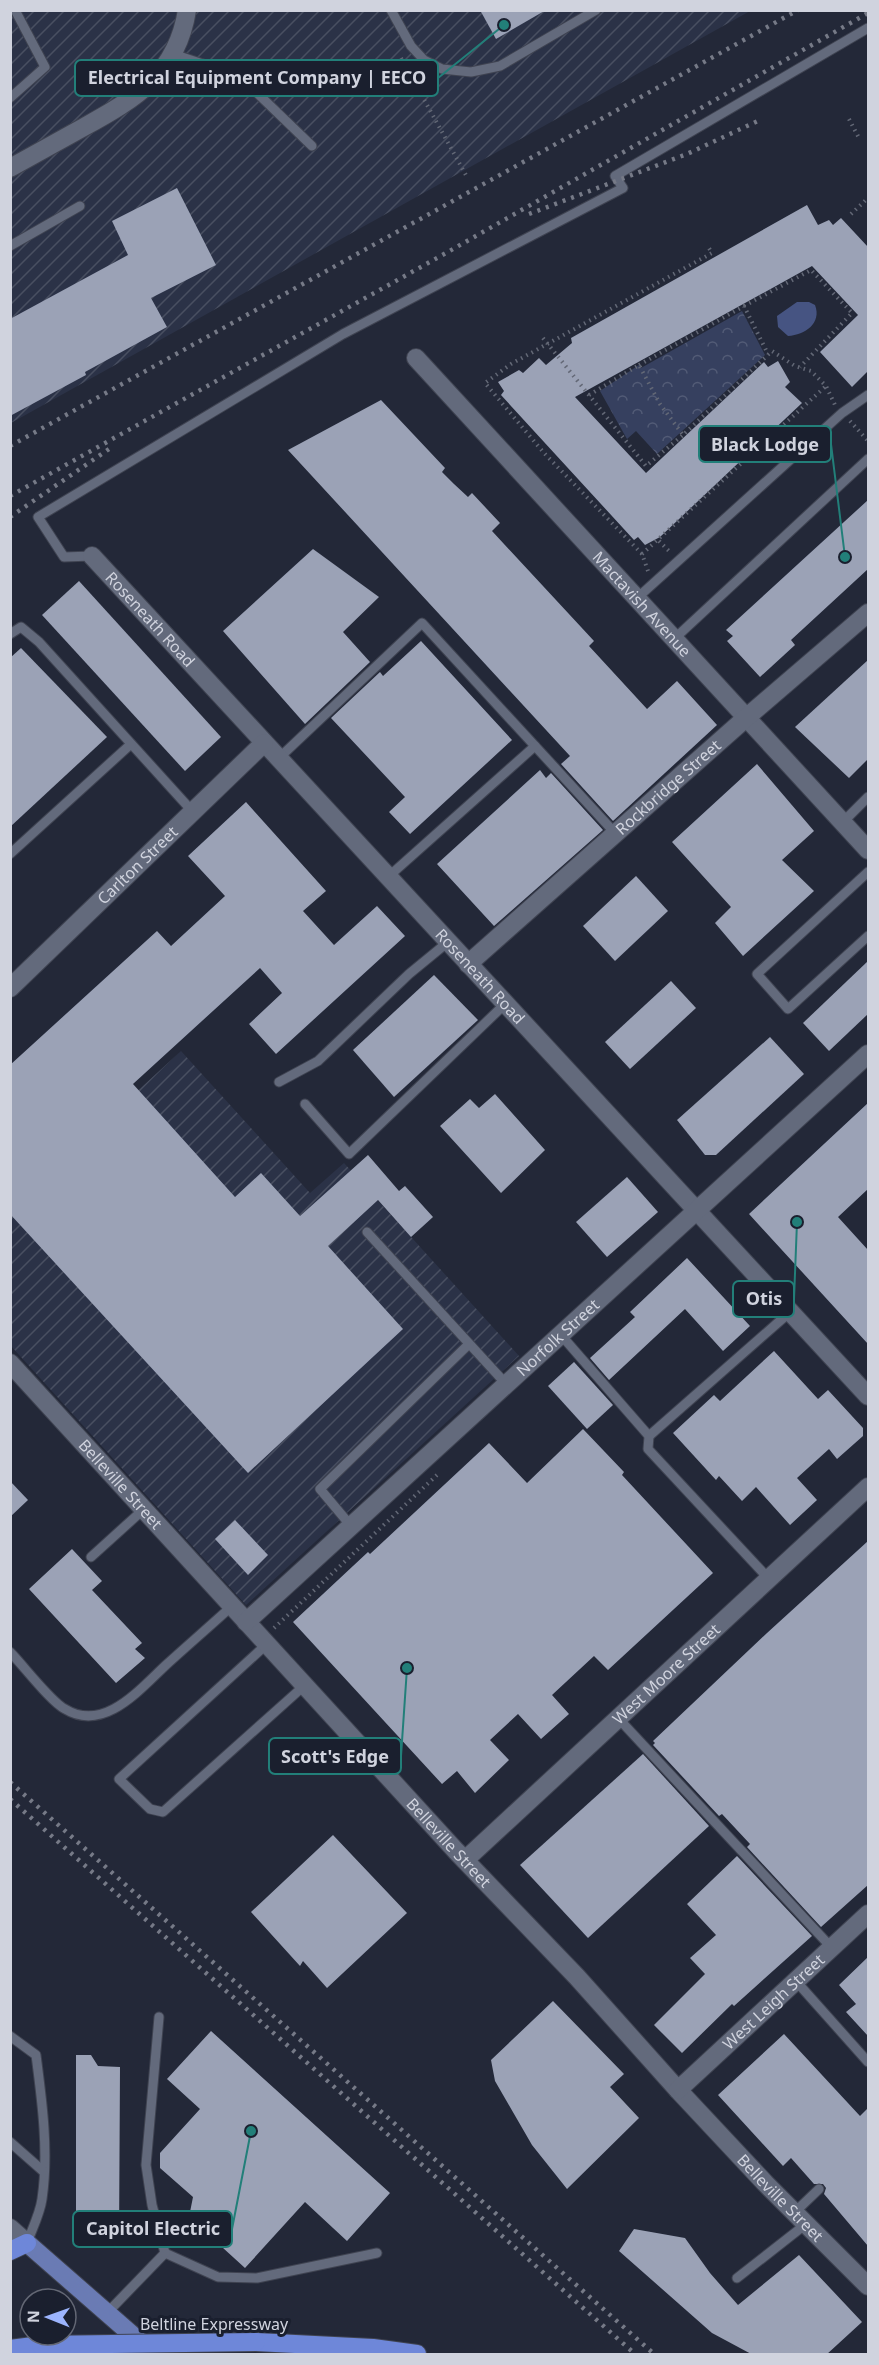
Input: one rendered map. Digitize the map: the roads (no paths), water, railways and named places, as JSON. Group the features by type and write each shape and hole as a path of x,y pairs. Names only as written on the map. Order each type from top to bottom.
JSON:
{"highway":[{"path":"10,2252 27,2243"},
{"name":"Beltline Expressway","path":"10,2349 41,2345 256,2342 374,2348 417,2355"}],"main road":[{"path":"27,2243 154,2355"}],"street":[{"path":"10,168 121,107 154,81 173,54 187,10"},
{"name":"Mactavish Avenue","path":"416,358 868,850"},
{"name":"Roseneath Road","path":"92,556 868,1396"},
{"name":"Rockbridge Street","path":"468,964 868,612"},
{"name":"Carlton Street","path":"10,988 264,743"},
{"name":"Norfolk Street","path":"246,1622 868,1054"},
{"name":"Belleville Street","path":"10,1363 465,1860 577,1977 678,2090 868,2286"},
{"name":"West Moore Street","path":"465,1860 868,1487"},
{"name":"West Leigh Street","path":"678,2090 868,1914"},
{"path":"10,2228 27,2243"}],"lane":[{"path":"10,98 45,67 15,10"},
{"path":"391,10 411,46 424,60 442,69 471,72 500,66 596,10"},
{"path":"92,556 64,557 38,517 343,333 623,188 615,176 868,28"},
{"path":"173,54 203,64 255,91 312,146"},
{"path":"10,246 80,206"},
{"path":"636,599 842,413 868,395"},
{"path":"673,640 868,459"},
{"path":"279,758 422,622 615,833"},
{"path":"10,633 21,627 39,642 193,812"},
{"path":"10,854 131,744"},
{"path":"388,877 535,746"},
{"path":"843,822 868,797"},
{"path":"868,872 757,974 788,1009 868,936"},
{"path":"279,1082 318,1060 409,974 448,942"},
{"path":"305,1104 349,1154 505,1004"},
{"path":"367,1232 507,1384"},
{"path":"769,1579 648,1449 650,1436 790,1312"},
{"path":"561,1335 650,1436"},
{"path":"351,1526 320,1489 469,1344"},
{"path":"92,1557 144,1509"},
{"path":"10,1652 63,1709 79,1716 95,1716 115,1708 137,1694 232,1606"},
{"path":"267,1644 119,1779 150,1809 163,1812 305,1685"},
{"path":"618,1718 831,1947"},
{"path":"795,1980 868,2062"},
{"path":"159,2017 146,2165 152,2205 165,2253"},
{"path":"10,2036 36,2055 40,2089 42,2200 27,2243"},
{"path":"10,2142 43,2171"},
{"path":"737,2278 800,2218 819,2188"},
{"path":"165,2253 218,2277 257,2278 377,2253"},
{"path":"107,2313 165,2253"}],"railway":[{"path":"10,446 798,10"},
{"path":"10,496 446,253 868,13"},
{"path":"529,214 687,154 762,119"},
{"path":"10,517 109,449"},
{"path":"10,1782 654,2354"},
{"path":"10,1799 635,2354"}],"place":[{"name":"Electrical Equipment Company | EECO","path":"504,25"},
{"name":"Black Lodge","path":"845,557"},
{"name":"Otis","path":"797,1222"},
{"name":"Scott's Edge","path":"407,1668"},
{"name":"Capitol Electric","path":"251,2131"}]}
